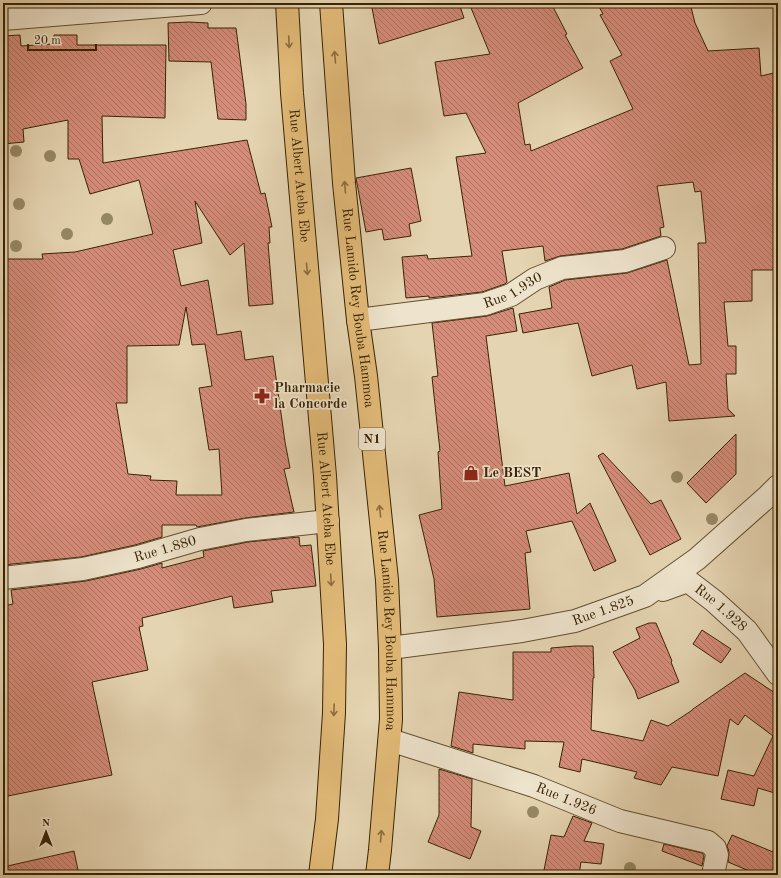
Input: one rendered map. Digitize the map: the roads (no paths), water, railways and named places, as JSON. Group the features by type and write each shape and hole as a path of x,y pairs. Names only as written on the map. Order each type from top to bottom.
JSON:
{"highway":[{"name":"Rue Albert Ateba Ebe","path":"287,3 292,93 325,469 335,644 334,713 327,819 320,875"},
{"name":"Rue Lamido Rey Bouba Hammoa","path":"331,3 344,182 387,580 391,719 380,850 376,875"}],"street":[{"path":"3,19 201,3"},
{"name":"Rue 1.930","path":"358,320 484,304 511,295 535,279 562,268 625,261 664,248"},
{"name":"Rue 1.825","path":"390,648 522,631 575,621 645,596 697,559 774,496"},
{"name":"Rue 1.880","path":"3,578 83,569 138,557 200,539 246,530 328,521"},
{"name":"Rue 1.928","path":"645,596 688,581 714,600 747,631 778,674"},
{"name":"Rue 1.926","path":"390,740 534,786 620,821 708,842 716,848 717,856 713,875"}],"place":[{"name":"Pharmacie la Concorde","path":"262,396"},
{"name":"Le BEST","path":"471,473"}]}
